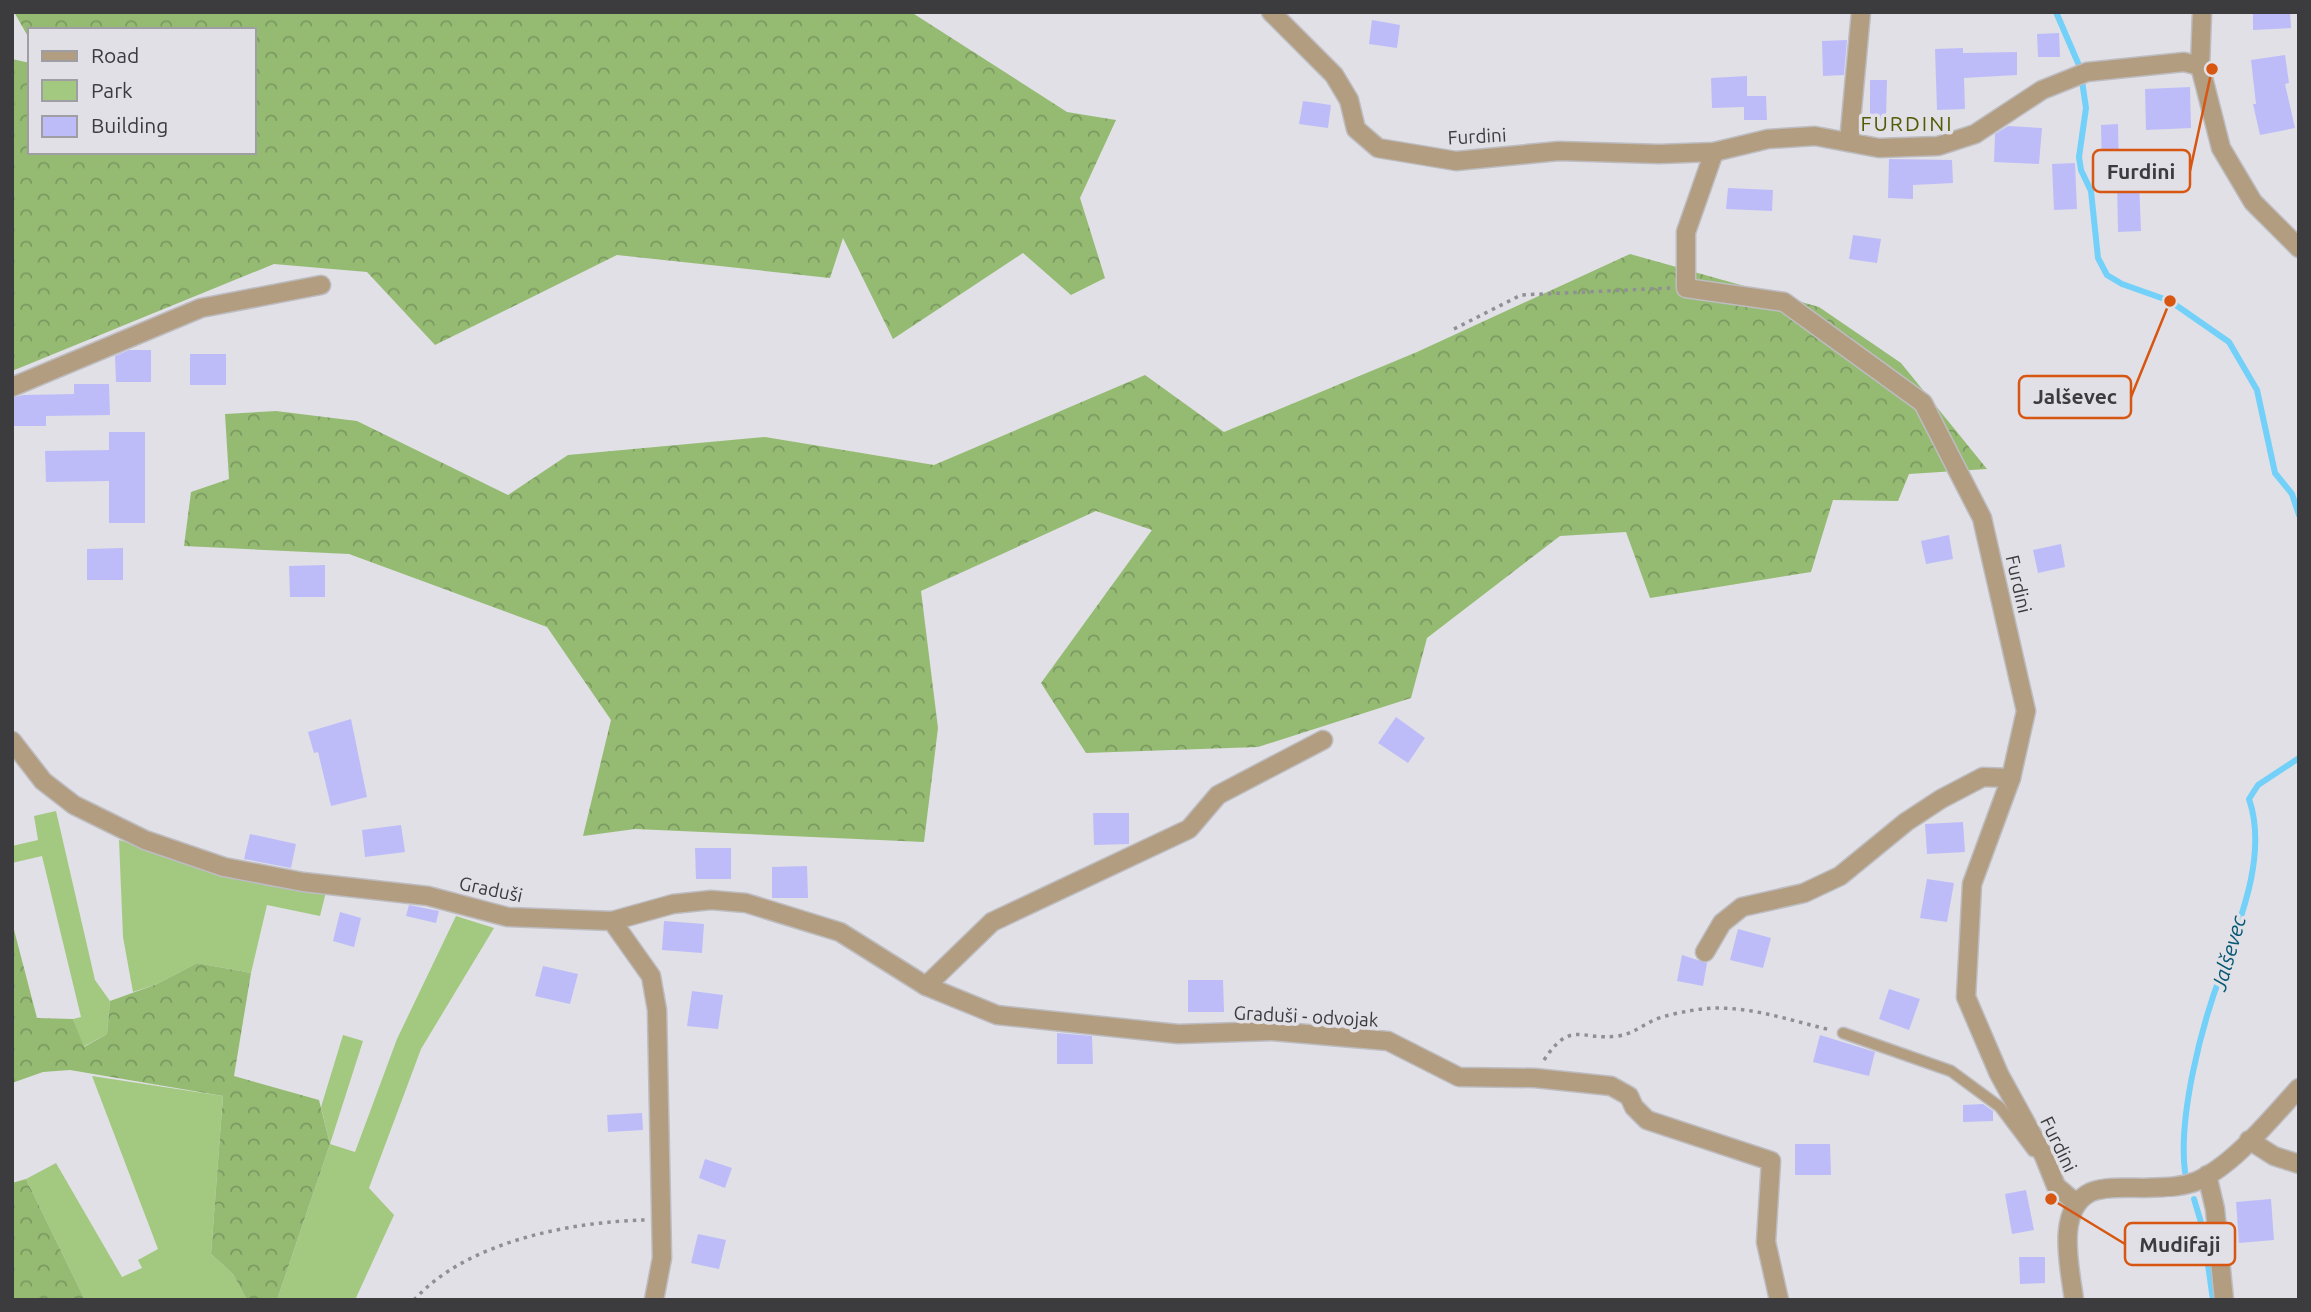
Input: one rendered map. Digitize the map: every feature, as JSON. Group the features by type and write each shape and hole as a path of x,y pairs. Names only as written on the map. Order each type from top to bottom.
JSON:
{"street":[{"name":"Furdini","path":"1271,12 1334,75 1349,100 1356,129 1378,148 1456,162 1559,151 1659,155 1714,152 1768,139 1803,137 1879,148 1938,146 1975,134 2042,90 2087,72 2184,62 2200,66"},
{"path":"1849,142 1861,12"},
{"path":"2202,12 2200,66 2221,148 2253,202 2299,248"},
{"path":"1686,288 1686,232 1714,152"},
{"path":"12,387 201,307 321,285"},
{"name":"Furdini","path":"1686,288 1784,302 1923,403 1982,518 2026,711 2011,778 1972,884 1966,997 1999,1074 2044,1156 2056,1186 2076,1203"},
{"path":"926,986 992,922 1189,829 1219,795 1323,740"},
{"name":"Graduši","path":"12,741 43,781 74,806 145,840 224,867 303,882 428,896 508,917 611,921"},
{"path":"1705,952 1723,923 1742,907 1804,893 1840,876 1906,822 1941,800 1983,777 2011,778"},
{"name":"Graduši - odvojak","path":"611,921 673,904 711,900 746,903 840,932 926,986 997,1015 1178,1034 1272,1031 1388,1041 1458,1077 1535,1078 1611,1086 1629,1096 1634,1107 1647,1120 1771,1161 1766,1242 1779,1300"},
{"path":"611,921 651,976 657,1010 662,1258 654,1300"},
{"path":"2074,1300 2069,1265 2069,1215 2076,1203 2092,1192 2176,1187 2202,1178 2226,1163 2299,1088"},
{"path":"2249,1140 2273,1156 2299,1164"},
{"path":"2202,1178 2214,1209 2224,1300"}],"lane":[{"path":"1843,1032 1951,1071 2000,1107 2037,1157 2044,1156"}],"path":[{"path":"1454,329 1521,295 1637,287 1686,288"},
{"path":"1552,1048 1569,1035 1585,1033 1600,1037 1618,1036 1637,1031 1654,1020 1723,1007 1746,1009 1843,1032"},
{"path":"414,1300 422,1291 466,1262 524,1237 594,1221 662,1219"}],"green space":[{"path":"14,12 911,12 1067,112 1116,120 1080,198 1105,278 1071,295 1023,253 893,339 843,238 830,278 617,255 435,345 367,272 274,264 12,371 12,59 28,63 28,154 256,154 256,28 28,28 28,36"},
{"path":"1630,254 1819,307 1901,363 1987,469 1909,474 1898,501 1833,500 1811,572 1650,598 1626,532 1560,536 1427,638 1411,698 1258,747 1086,753 1041,683 1152,530 1096,511 921,591 938,728 924,842 635,829 583,836 611,720 547,627 349,554 184,546 191,492 229,479 225,414 276,411 357,421 508,495 568,455 765,437 934,465 1145,375 1224,432 1417,352"},
{"path":"56,811 95,980 110,1001 107,1034 83,1047 73,1019 81,1017 42,856 12,863 12,846 38,840 34,816"},
{"path":"119,840 271,885 326,892 320,916 267,905 251,973 197,963 157,984 133,992 123,937"},
{"path":"456,916 494,928 421,1049 369,1188 394,1215 355,1300 277,1300 330,1144 355,1152 397,1039"},
{"path":"12,922 37,1018 73,1019 84,1047 107,1034 110,1001 157,984 197,963 251,973 234,1076 319,1100 330,1144 277,1300 247,1300 233,1274 211,1254 223,1096 70,1070 43,1072 12,1083"},
{"path":"343,1035 363,1041 330,1144 321,1107"},
{"path":"92,1076 223,1096 211,1254 233,1274 247,1300 85,1300 26,1179 56,1163 122,1277 142,1268 138,1260 158,1249"},
{"path":"26,1179 85,1300 12,1300 12,1183"}],"building":[{"path":"2253,12 2290,12 2291,28 2253,30"},
{"path":"1372,20 1400,25 1397,48 1369,44"},
{"path":"2059,33 2060,57 2038,57 2037,34"},
{"path":"1847,40 1844,75 1823,76 1822,41"},
{"path":"1963,48 1963,53 2017,52 2017,75 1964,78 1965,109 1937,110 1935,49"},
{"path":"2285,55 2289,83 2285,84 2295,128 2260,135 2253,104 2256,104 2251,60"},
{"path":"1747,76 1747,96 1766,96 1767,120 1744,120 1744,107 1712,108 1711,78"},
{"path":"1870,80 1887,80 1886,119 1870,119"},
{"path":"2190,87 2191,128 2146,130 2145,89"},
{"path":"1303,101 1331,105 1328,128 1299,124"},
{"path":"2118,124 2119,173 2102,174 2101,125"},
{"path":"2008,126 2042,128 2039,164 1994,162 1995,134"},
{"path":"1889,159 1952,160 1953,183 1913,185 1913,199 1888,198"},
{"path":"2075,163 2077,209 2054,210 2052,164"},
{"path":"2139,181 2141,231 2118,232 2117,182"},
{"path":"1728,188 1773,190 1772,211 1726,209"},
{"path":"1853,235 1881,239 1877,263 1849,259"},
{"path":"129,350 151,350 151,382 116,382 115,356"},
{"path":"190,354 226,354 226,385 190,385"},
{"path":"74,384 109,384 110,415 46,416 46,426 12,426 12,398 23,395 74,394"},
{"path":"109,432 145,432 145,523 109,523 109,481 46,482 45,451 109,450"},
{"path":"1949,535 1953,559 1926,564 1921,541"},
{"path":"2061,544 2065,567 2038,573 2033,550"},
{"path":"123,548 123,580 87,580 87,549"},
{"path":"325,565 325,597 290,597 289,566"},
{"path":"1396,717 1425,738 1408,763 1378,743"},
{"path":"351,719 367,797 331,806 318,752 314,753 308,732"},
{"path":"1093,813 1129,813 1129,844 1094,845"},
{"path":"1963,822 1965,852 1927,854 1925,824"},
{"path":"401,825 405,852 365,857 362,830"},
{"path":"250,834 296,844 291,868 244,859"},
{"path":"695,848 731,848 731,879 696,879"},
{"path":"807,866 808,898 772,898 772,867"},
{"path":"1927,879 1954,883 1947,922 1920,918"},
{"path":"409,905 439,911 436,923 406,916"},
{"path":"340,912 361,918 354,947 333,941"},
{"path":"664,921 704,924 702,953 662,950"},
{"path":"1738,929 1771,938 1763,968 1730,960"},
{"path":"1682,955 1707,963 1703,986 1677,981"},
{"path":"543,966 578,974 570,1004 535,996"},
{"path":"1188,980 1223,980 1224,1012 1188,1012"},
{"path":"1889,989 1920,999 1909,1030 1879,1019"},
{"path":"692,991 723,995 718,1029 687,1026"},
{"path":"1057,1033 1092,1036 1093,1064 1057,1064"},
{"path":"1820,1035 1875,1052 1869,1076 1813,1062"},
{"path":"1983,1104 1993,1111 1993,1121 1963,1122 1963,1105"},
{"path":"642,1113 643,1130 608,1132 607,1115"},
{"path":"1795,1144 1830,1144 1831,1175 1795,1175"},
{"path":"705,1159 732,1168 725,1188 699,1178"},
{"path":"2026,1190 2034,1230 2012,1234 2005,1194"},
{"path":"2271,1199 2274,1240 2239,1243 2236,1202"},
{"path":"698,1234 726,1240 719,1269 691,1263"},
{"path":"2019,1257 2045,1257 2045,1283 2020,1284"}],"waterway":[{"name":"Jalševec","path":"2056,12 2078,63"},
{"name":"Jalševec","path":"2082,81 2086,108 2079,157 2081,170 2091,191 2098,258 2107,275 2122,284 2170,301 2229,342 2257,390 2275,473 2292,494 2299,515"},
{"name":"Jalševec","path":"2185,1172 2185,1125 2199,1045 2213,995 2243,910 2254,865 2254,820 2249,799 2258,785 2299,758"},
{"name":"Jalševec","path":"2194,1199 2203,1229 2213,1300"}],"place":[{"name":"Furdini","path":"2212,69"},
{"name":"Jalševec","path":"2170,301"},
{"name":"Mudifaji","path":"2051,1199"}],"district":[{"name":"FURDINI","path":"1907,124"}]}
